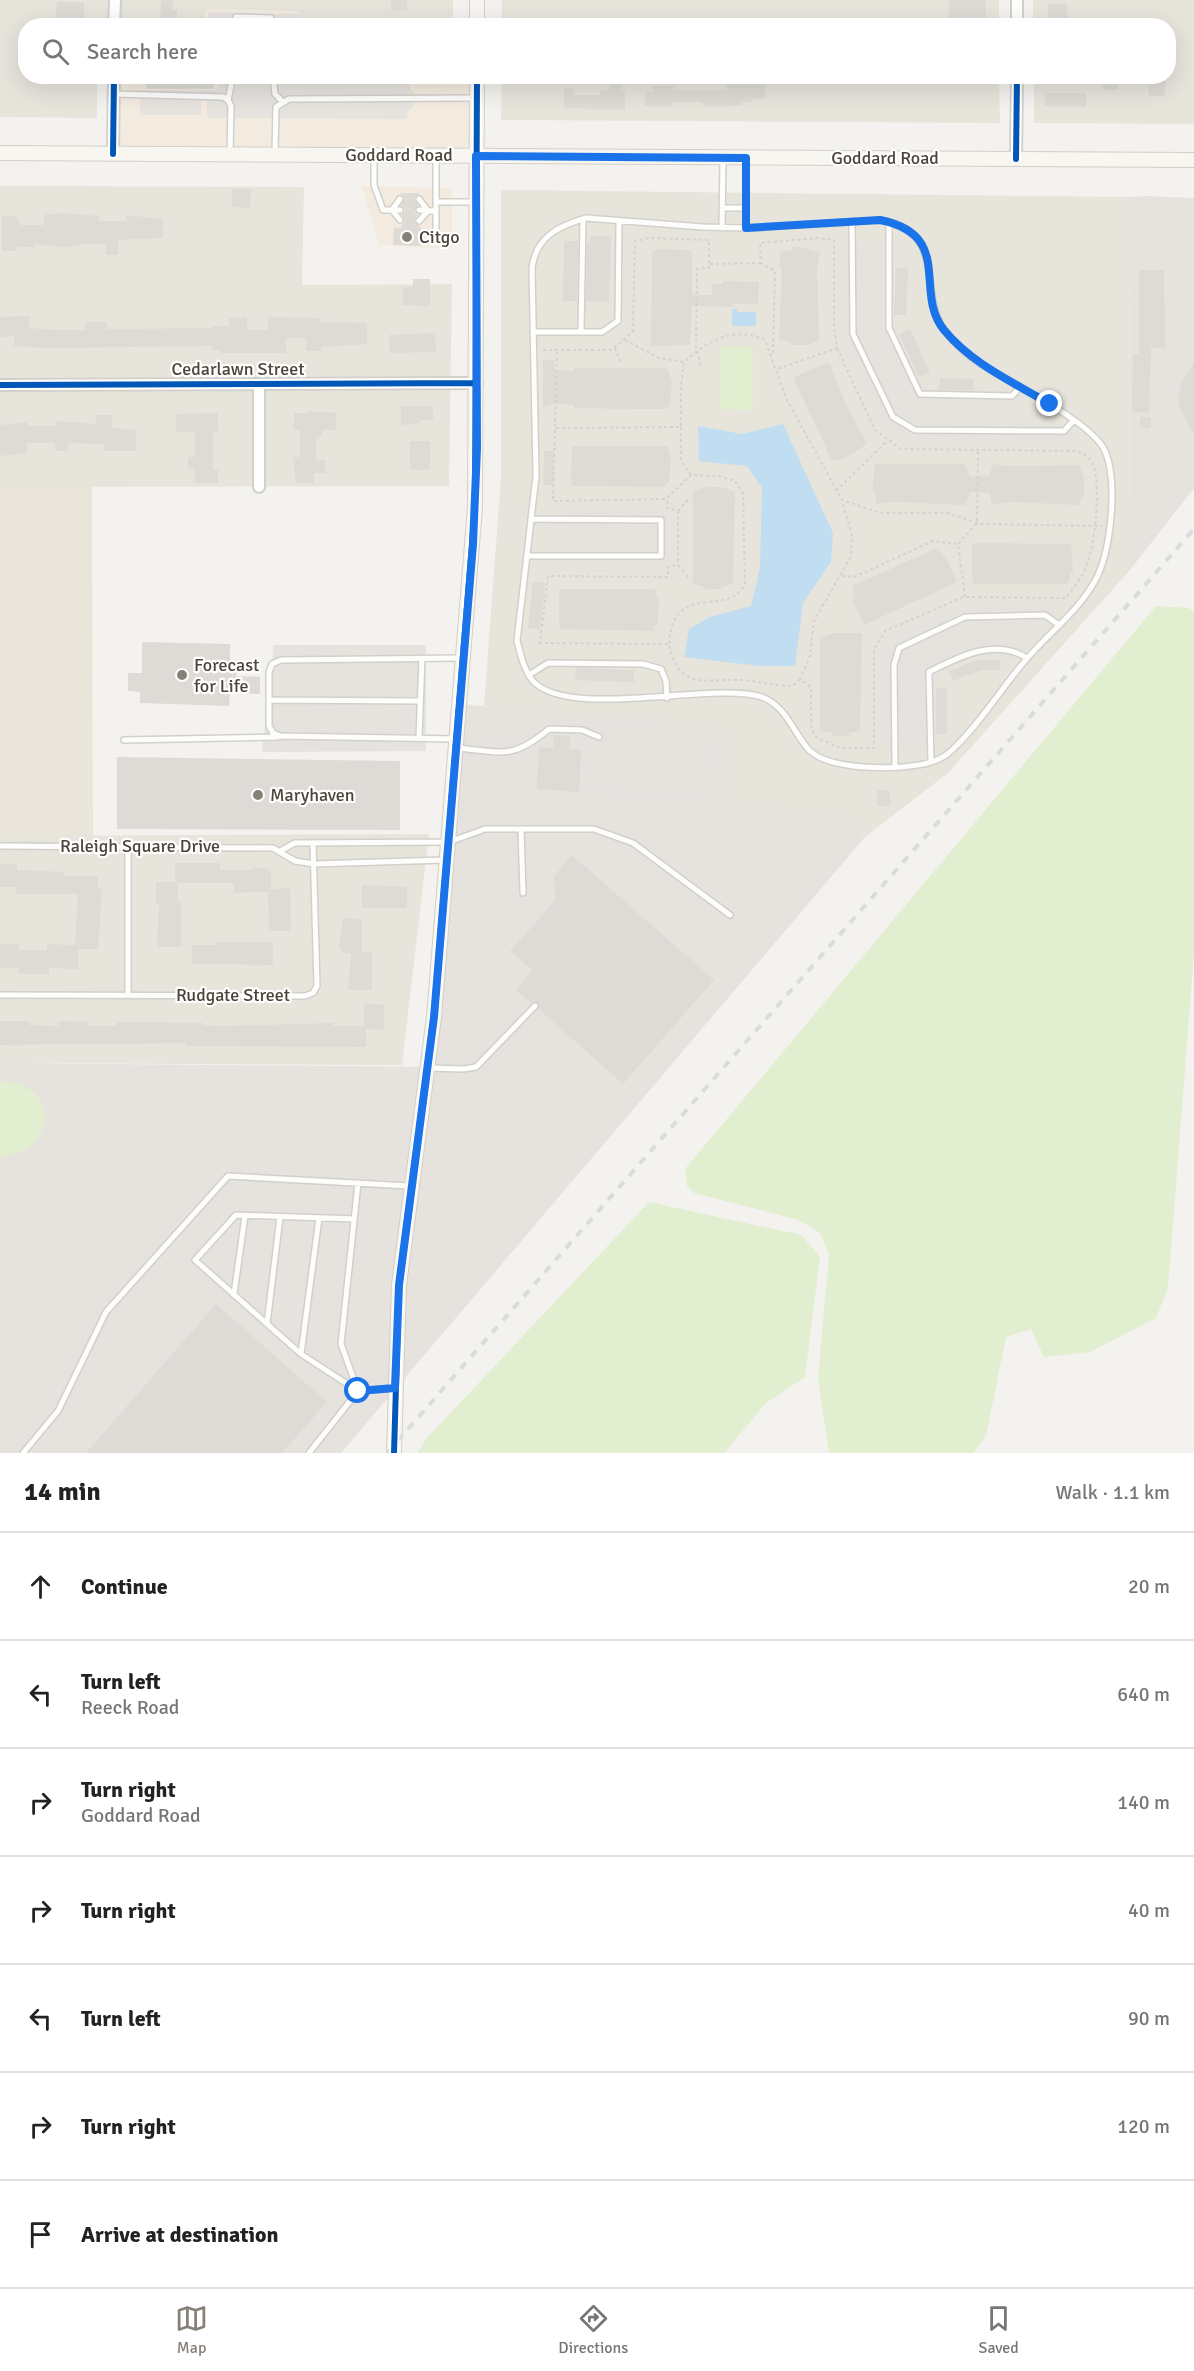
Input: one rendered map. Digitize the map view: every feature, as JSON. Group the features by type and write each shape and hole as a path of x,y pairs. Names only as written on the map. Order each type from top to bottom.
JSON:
{"street":[{"path":"114,18 115,0"},
{"path":"477,0 477,18"},
{"path":"1017,0 1017,18"},
{"path":"113,154 114,84"},
{"path":"394,1453 399,1285 429,1068 448,860 475,507 477,84"},
{"path":"1016,159 1017,84"},
{"name":"Goddard Road","path":"0,153 1194,160"},
{"name":"Cedarlawn Street","path":"0,385 477,383"},
{"path":"259,384 259,487"}],"lane":[{"path":"236,18 271,18"},
{"path":"228,100 231,84"},
{"path":"274,84 275,94 282,101"},
{"path":"114,94 223,97 231,106 230,154"},
{"path":"275,155 276,107 282,101 289,99 476,98"},
{"path":"374,155 374,185 383,210 400,210"},
{"path":"436,155 436,228"},
{"path":"722,228 723,157"},
{"path":"746,158 746,228"},
{"path":"392,210 400,199"},
{"path":"419,199 428,211"},
{"path":"436,202 477,202"},
{"path":"722,208 746,208"},
{"path":"392,210 400,220"},
{"path":"419,210 436,211"},
{"path":"419,221 428,211"},
{"path":"581,332 583,219"},
{"path":"583,219 722,228 852,221 889,222 909,232 924,249 929,264 936,315 943,329 976,361 1073,421 1101,443 1106,453 1110,472 1110,526 1105,554 1097,577 1059,626 1027,658 950,752 931,762 895,767 837,764 821,758 805,745 779,708 761,697 738,693 667,698 577,697 553,694 534,682 523,664 518,641 534,519 537,436 531,281 533,259 549,233 564,224 583,219"},
{"path":"533,332 608,331 618,321 619,221"},
{"path":"852,221 853,334 893,417 915,430 1064,431 1073,421"},
{"path":"889,222 889,328 920,394 1012,396 1020,387"},
{"path":"529,556 661,556 661,520 534,519"},
{"path":"895,767 894,664 899,648 965,617 1045,615 1059,626"},
{"path":"931,762 929,672 970,651 1014,650 1027,658"},
{"path":"419,738 422,658"},
{"path":"280,736 273,733 269,726 269,672 272,664 281,660 464,658"},
{"path":"529,675 548,663 643,664 661,669 666,681 667,698"},
{"path":"269,700 420,701"},
{"path":"124,740 280,736 419,738 512,753 527,746 549,729 582,730 599,737"},
{"name":"Raleigh Square Drive","path":"280,851 296,843 449,842 485,829 594,829 633,843 730,915"},
{"path":"521,829 523,893"},
{"name":"Rudgate Street","path":"0,995 304,996 313,993 317,986 313,843"},
{"name":"Raleigh Square Drive","path":"0,846 273,848 295,861 314,864 448,860"},
{"path":"128,846 128,995"},
{"path":"429,1068 463,1070 476,1067 535,1006"},
{"path":"23,1453 58,1412 106,1312 228,1176 411,1186"},
{"path":"358,1183 341,1344 358,1391"},
{"path":"354,1219 236,1215 195,1260 301,1354 358,1391 395,1388"},
{"path":"234,1294 245,1216"},
{"path":"267,1324 280,1217"},
{"path":"301,1354 319,1218"},
{"path":"309,1453 358,1391"}],"path":[{"path":"534,350 615,348 633,331 635,241 650,238 709,240 709,268 697,269 696,350 701,367"},
{"path":"761,263 760,243 763,241 818,238 834,240 834,328 837,348 875,430 887,441 901,449 1077,451 1089,457 1093,463 1095,477 1096,526 1086,568 1066,598 965,597 885,631 874,650 874,748 840,748 814,736 811,724 811,687 800,678"},
{"path":"709,264 761,263 775,271 772,355"},
{"path":"678,511 667,508 668,499 691,475 719,476 735,481 743,493 745,584 740,593 730,599 700,603 684,609 671,625 669,644 672,660 683,674 695,681 751,681 774,687 793,686 800,678 810,656 814,621 842,576 851,556 852,536 842,500 786,398 765,340 754,335 718,336 696,350 684,362 681,386 681,461 691,475"},
{"path":"625,340 659,358 684,362"},
{"path":"615,348 621,363"},
{"path":"777,369 837,348"},
{"path":"557,350 553,501 668,499"},
{"path":"556,428 681,426"},
{"path":"836,491 887,441"},
{"path":"965,597 958,544 977,523 978,450"},
{"path":"688,577 678,565 678,511 690,497"},
{"path":"842,500 881,513 948,513 977,523 1110,526"},
{"path":"842,576 854,577 933,541 958,544"},
{"path":"669,644 540,643 548,576 668,577 668,567 678,565"}],"shaded area":[{"path":"0,0 453,0 453,18 299,18 299,13 205,13 205,18 18,18 18,84 97,84 97,118 0,117"},
{"path":"502,0 999,0 999,18 502,18"},
{"path":"1033,0 1194,0 1194,124 1034,123 1034,84 1176,84 1176,18 1033,18"},
{"path":"206,9 297,11 297,18 206,18"},
{"path":"208,12 299,14 299,18 208,18"},
{"path":"114,84 477,84 476,156 113,154"},
{"path":"217,84 410,84 410,89 414,92 414,106 408,111 407,119 207,118 207,101 201,101 201,115 140,115 140,90 217,90"},
{"path":"502,84 999,84 1000,123 501,120"},
{"path":"0,186 304,187 302,285 452,284 449,486 0,487"},
{"path":"362,186 452,188 452,249 379,245"},
{"path":"501,190 1129,197 1130,570 948,773 865,837 835,812 723,804 726,731 484,706 501,477"},
{"path":"1129,197 1194,198 1194,488 1130,570"},
{"path":"882,241 907,245 907,267 894,267 893,325 923,386 931,390 990,391 990,387 1003,387 1019,396 1019,414 1036,414 1037,426 1046,426 1055,420 1077,433 1077,448 908,447 900,445 882,432 837,335 837,244"},
{"path":"92,486 93,836 0,836 0,487"},
{"path":"552,503 664,503 665,512 675,513 676,563 665,564 664,574 544,573 544,530 552,512"},
{"path":"966,600 1056,601 1055,618 1047,630 1040,625 1033,624 1032,635 1026,635 1027,647 1011,660 974,658 941,674 935,687 935,741 921,750 877,745 877,659 884,639 915,622"},
{"path":"274,645 426,645 426,751 262,752"},
{"path":"458,704 709,724 726,731 724,804 835,812 865,837 341,1453 0,1453 0,1063 429,1067"},
{"path":"556,721 583,722 601,732 606,729 608,721 709,728 711,739 720,740 716,788 707,789 705,798 589,790 591,752 570,749 570,736 554,735 553,748 539,747 528,755 513,760 482,757 482,743 519,744 545,724"},
{"path":"429,834 402,1065 0,1063 0,836"}],"green space":[{"path":"721,346 753,347 753,410 720,409"},
{"path":"1156,606 1188,608 1194,611 1194,952 1168,1288 1156,1318 1090,1352 1044,1357 1031,1329 1006,1337 986,1436 973,1453 829,1453 818,1379 829,1254 820,1233 799,1220 694,1193 687,1186 685,1169"},
{"path":"0,1081 20,1085 34,1093 42,1105 45,1118 42,1131 33,1143 19,1152 0,1157"},
{"path":"649,1202 801,1235 820,1257 805,1377 766,1403 724,1453 418,1453 426,1439"}],"water":[{"path":"732,309 737,309 738,312 756,312 756,326 732,326"},
{"path":"783,424 833,533 831,562 803,603 795,666 760,666 684,657 689,629 710,617 751,606 760,568 762,488 747,466 699,461 698,426 742,434"}],"building":[{"path":"161,0 173,0 173,10 177,10 177,18 160,18"},
{"path":"391,0 407,0 407,10 391,10"},
{"path":"949,0 986,0 986,18 949,18"},
{"path":"57,2 84,2 84,18 55,18"},
{"path":"1048,4 1067,4 1068,18 1049,18"},
{"path":"146,84 214,84 214,89 146,89"},
{"path":"609,84 621,84 621,91 625,91 625,110 564,108 564,88 574,89 574,95 600,95 600,90 609,90"},
{"path":"727,84 765,84 765,99 751,99 751,102 742,102 742,105 720,107 706,106 701,102 673,102 673,107 645,106 645,92 653,92 653,86 674,86 673,90 727,90"},
{"path":"1103,84 1118,84 1118,90 1103,90"},
{"path":"1148,84 1165,84 1165,96 1149,96"},
{"path":"1045,93 1086,93 1086,107 1045,106"},
{"path":"232,189 251,189 250,208 232,207"},
{"path":"400,193 419,193 414,198 418,205 414,212 418,215 414,221 421,228 421,246 393,245 394,228 400,228 405,221 402,214 405,209 401,205 405,198"},
{"path":"63,213 99,216 99,221 126,221 126,215 163,219 163,238 118,240 118,255 106,255 106,244 79,244 79,246 63,247 34,244 34,247 17,247 17,251 2,251 2,216 17,216 20,225 44,225 44,215"},
{"path":"590,236 611,236 609,302 586,301 587,242 590,242"},
{"path":"564,241 578,241 577,301 563,301"},
{"path":"792,247 808,248 820,252 817,269 819,340 808,345 791,345 791,342 779,340 782,269 780,269 780,252 792,250"},
{"path":"656,249 692,252 692,295 712,295 712,284 723,284 723,281 759,282 758,304 733,304 733,307 692,306 690,345 651,346 652,252"},
{"path":"896,268 908,268 906,315 894,315"},
{"path":"1139,270 1164,270 1165,348 1151,348 1149,413 1132,412 1133,354 1139,354"},
{"path":"413,279 430,279 430,306 403,305 403,287 413,287"},
{"path":"29,316 29,328 59,330 86,330 86,322 107,322 107,329 212,328 212,326 229,326 229,318 247,317 247,330 268,330 268,317 321,318 321,322 367,323 367,344 321,347 321,351 306,351 306,338 286,338 286,353 221,353 221,350 212,350 212,346 45,348 14,346 14,336 0,337 0,317"},
{"path":"910,329 930,372 919,377 899,334"},
{"path":"435,333 436,352 390,353 389,335"},
{"path":"543,360 554,360 554,370 667,368 672,381 670,405 667,409 574,408 574,405 554,404 543,407"},
{"path":"826,363 830,364 845,402 867,444 843,459 835,461 830,460 825,444 794,381 795,377"},
{"path":"1194,363 1194,435 1180,409 1178,397 1181,384"},
{"path":"940,378 974,379 974,390 939,390"},
{"path":"401,406 433,406 433,420 420,420 420,423 401,425"},
{"path":"309,411 336,413 336,430 322,430 322,437 316,437 316,460 325,460 325,473 314,473 314,483 296,483 293,457 300,457 300,430 294,430 294,413 309,413"},
{"path":"218,413 218,431 213,432 213,470 218,470 218,483 195,483 195,469 188,468 188,457 195,457 195,432 176,432 176,414"},
{"path":"96,415 112,415 112,428 136,430 136,451 104,451 104,444 68,443 68,451 55,451 55,443 27,443 27,453 0,456 0,425 27,422 27,426 55,426 55,421 96,424"},
{"path":"1140,417 1151,417 1151,428 1140,428"},
{"path":"410,441 430,441 430,470 410,470"},
{"path":"572,446 667,446 671,458 669,483 666,483 666,487 573,486 571,483"},
{"path":"544,451 554,451 553,485 543,485"},
{"path":"875,464 965,464 970,477 989,476 992,464 1008,466 1079,465 1084,477 1084,493 1079,505 1008,502 992,505 989,493 970,492 965,505 894,502 877,504 875,492 872,492"},
{"path":"706,487 722,487 735,492 733,584 722,587 722,589 705,589 705,587 693,584 693,492"},
{"path":"974,543 1071,544 1073,573 1070,573 1070,581 1067,581 1067,584 974,584 972,547"},
{"path":"937,548 946,558 957,582 864,625 852,599 855,598 852,586"},
{"path":"533,582 545,583 540,630 528,628"},
{"path":"559,589 655,589 659,602 657,626 654,626 654,631 561,629 559,626"},
{"path":"833,633 862,633 860,731 849,733 849,736 832,736 832,733 820,731 820,638"},
{"name":"Forecast for Life","path":"142,642 230,644 230,660 237,660 236,676 260,677 260,694 230,693 229,706 140,703 140,692 128,691 128,673 142,673"},
{"path":"976,660 1000,660 1000,670 981,670 953,681 949,671"},
{"path":"576,668 634,670 634,682 575,680"},
{"path":"947,687 947,734 936,734 936,688"},
{"path":"554,735 570,736 570,749 581,750 579,792 537,789 539,747 553,748"},
{"name":"Maryhaven","path":"117,757 400,761 400,830 117,829"},
{"path":"877,790 890,791 890,806 877,806"},
{"path":"572,855 714,980 623,1084 539,1009 538,1002 531,1003 516,990 532,970 510,951 556,900 554,876"},
{"path":"175,863 220,863 220,870 253,870 253,867 271,869 271,889 290,888 291,931 269,931 268,892 234,893 234,883 178,883 178,902 181,902 181,947 157,947 159,904 156,904 156,882 175,882"},
{"path":"0,864 17,864 17,870 64,872 64,876 98,876 98,889 102,889 98,949 78,949 78,969 49,968 49,974 18,974 18,968 0,968 0,944 19,944 19,950 47,950 47,944 75,945 78,894 16,894 16,887 0,887"},
{"path":"362,885 407,887 407,908 362,908"},
{"path":"343,918 362,919 362,952 372,952 372,990 348,990 351,953 342,953 342,949 339,949"},
{"path":"217,942 273,942 273,965 192,964 192,945 217,945"},
{"path":"364,1003 384,1005 384,1030 366,1029 366,1047 186,1046 186,1043 0,1045 0,1021 29,1021 29,1025 58,1026 59,1022 66,1021 89,1022 88,1026 117,1026 117,1022 203,1023 203,1025 223,1026 334,1023 333,1026 364,1026"},
{"path":"216,1304 327,1402 282,1453 86,1453"}],"railway":[{"path":"387,1453 1194,529"}],"cycle path":[{"path":"113,154 114,84"},
{"path":"394,1453 399,1285 434,1017 475,507 477,84"},
{"path":"1016,159 1017,84"},
{"path":"0,385 477,383"}],"place":[{"name":"Citgo","path":"407,237"},
{"name":"Forecast for Life","path":"182,675"},
{"name":"Maryhaven","path":"258,795"}],"route":[{"path":"358,1391 395,1388 399,1285 434,1017 475,507 477,448 476,156 746,158 746,228 880,220 894,223 909,232 924,249 929,264 936,315 943,329 976,361 1050,404"}]}
